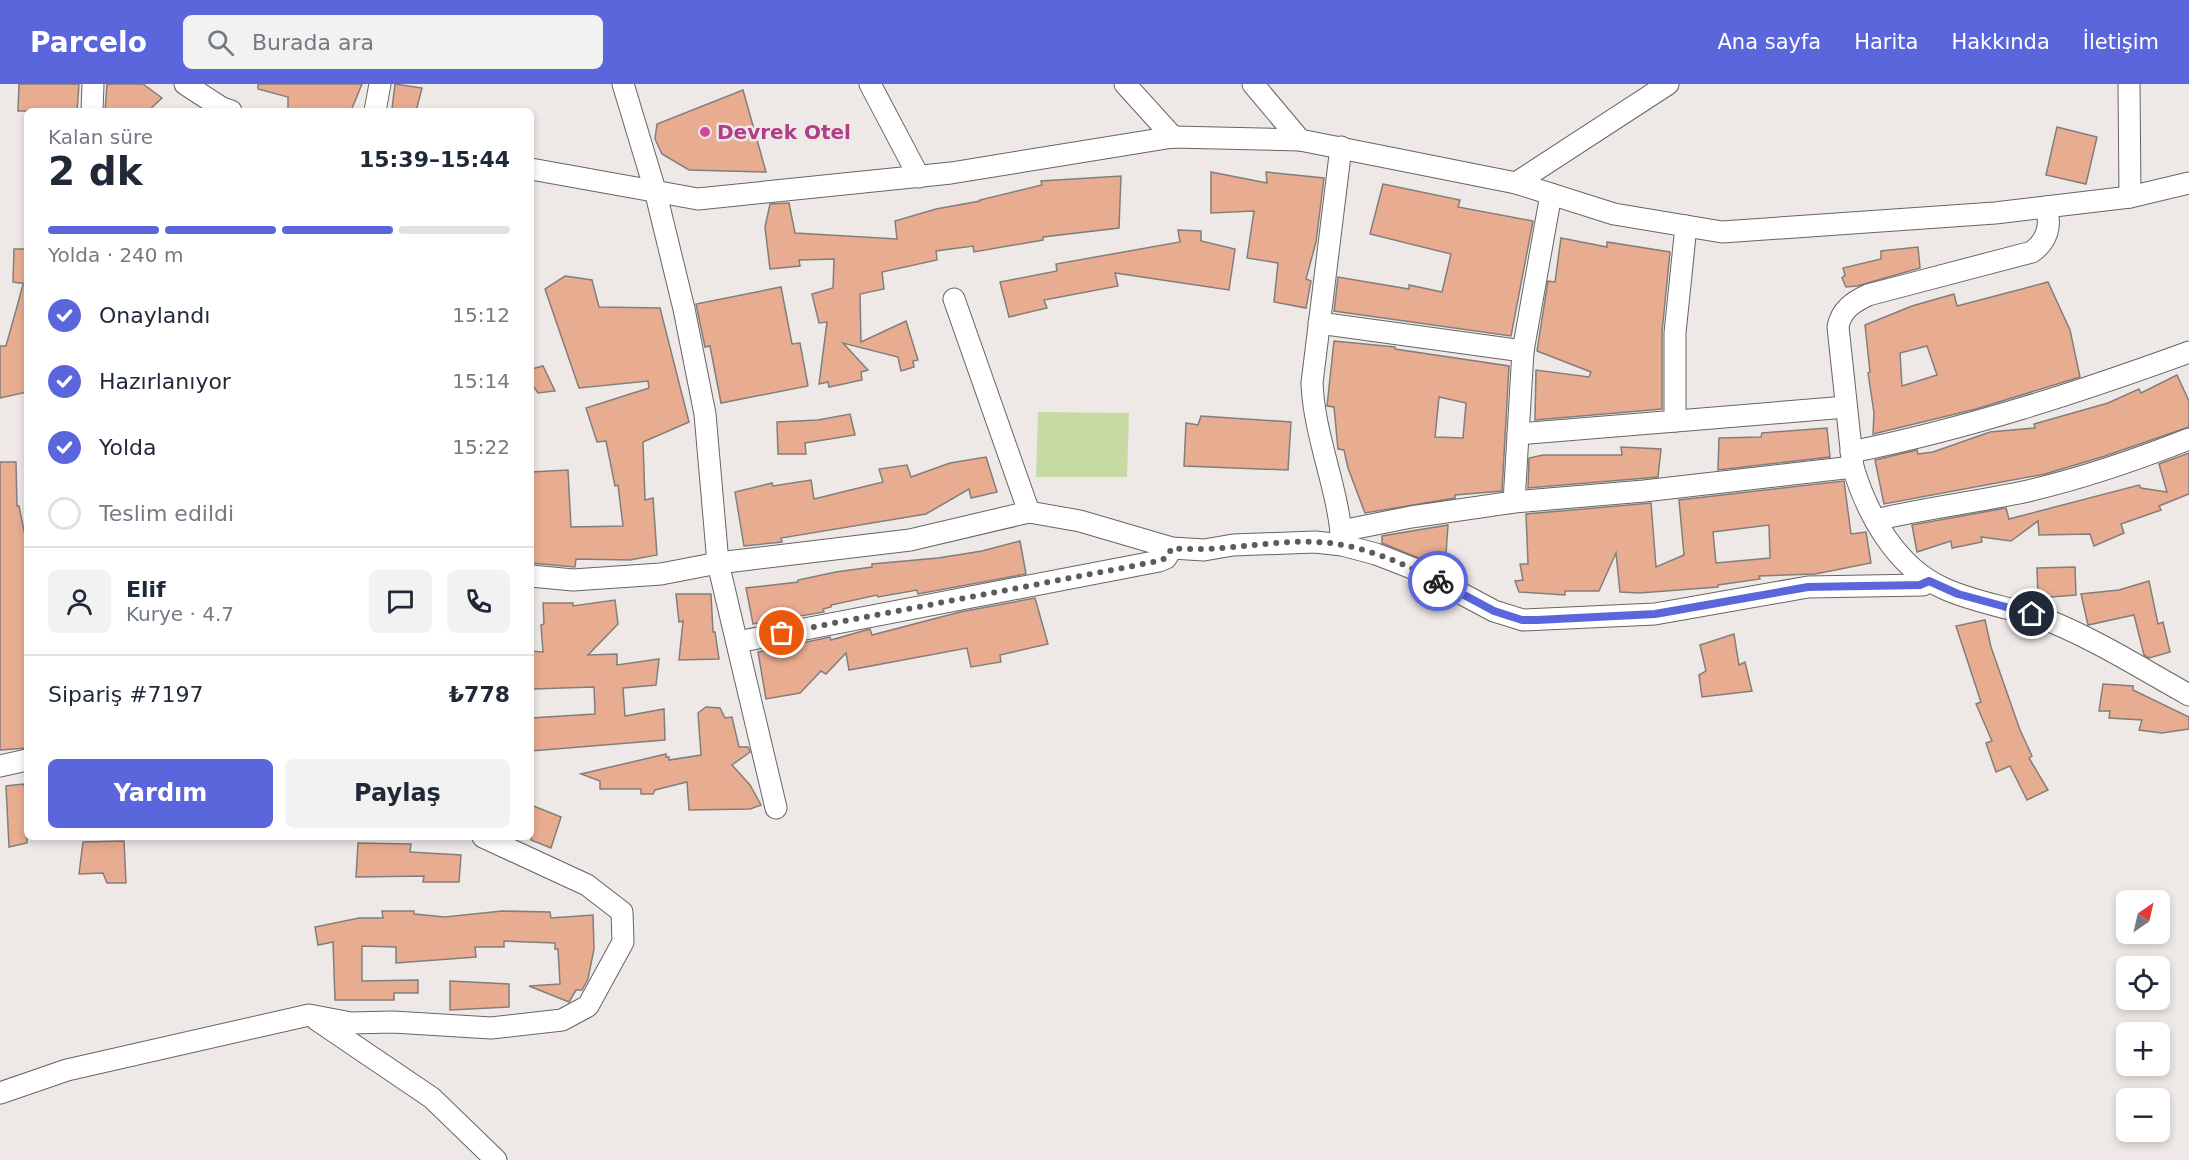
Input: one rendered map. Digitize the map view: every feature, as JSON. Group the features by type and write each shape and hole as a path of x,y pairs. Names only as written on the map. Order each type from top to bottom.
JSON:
{"street":[{"path":"92,108 93,84"},
{"path":"185,84 210,106"},
{"path":"376,108 380,84"},
{"path":"870,84 919,177"},
{"path":"1125,84 1173,137"},
{"path":"1253,84 1300,140"},
{"path":"1516,183 1668,84"},
{"path":"2129,84 2130,197"},
{"path":"624,85 655,190 684,309 705,414 718,563 776,808"},
{"path":"534,170 698,199 919,177 1173,137 1300,140 1516,183 1614,214 1722,232 1995,213 2130,197 2189,183"},
{"path":"1341,147 1319,323 1313,397 1342,538"},
{"path":"1514,502 1523,351 1551,194"},
{"path":"2046,207 2049,220 2048,232 2042,243 2032,252 1875,293 1855,302 1845,310 1838,327 1852,459 1858,486 1875,520 1905,560 1929,581 1958,594 2053,622 2189,695"},
{"path":"1675,421 1675,333 1686,226"},
{"path":"954,299 1029,512"},
{"path":"1319,323 1523,351"},
{"path":"534,576 601,580 661,574 718,563 909,540 1029,512 1080,521 1172,548 1204,550 1233,545 1315,542 1342,538 1411,517 1514,502 1644,491 1852,459 2102,384 2189,352"},
{"path":"1518,434 1846,407"},
{"path":"1875,520 2027,491 2128,463 2189,439"},
{"path":"1342,538 1417,570 1494,611 1522,620 1655,614 1808,587 1920,585 1929,581"},
{"path":"737,642 1159,561 1166,558 1172,548"},
{"path":"0,766 24,761"},
{"path":"0,1093 67,1070 309,1015 351,1023 393,1022 491,1028 562,1020 588,1006 623,942 622,912 587,885 490,840"},
{"path":"309,1015 432,1098 495,1160"}],"green space":[{"path":"1038,412 1129,413 1127,477 1036,477"}],"building":[{"path":"19,84 79,84 77,108 24,108 24,111 18,111"},
{"path":"107,84 143,84 162,98 151,108 105,108"},
{"path":"258,84 362,84 352,108 288,108 288,97 258,89"},
{"path":"395,84 422,88 417,108 392,108"},
{"name":"Devrek Otel","path":"743,90 766,172 689,170 662,154 655,139 657,124"},
{"path":"2057,127 2097,137 2086,184 2046,175"},
{"path":"1211,172 1267,183 1266,172 1324,178 1316,242 1306,279 1311,281 1306,308 1274,302 1278,263 1247,258 1254,211 1211,213"},
{"path":"1121,176 1119,228 1043,237 1043,240 974,252 973,246 936,251 937,260 882,272 884,289 860,294 861,342 906,321 918,360 913,361 914,367 901,371 898,357 843,343 868,370 861,372 862,380 829,387 828,382 819,384 827,322 819,323 812,294 833,288 834,259 799,260 800,266 770,269 765,227 770,204 789,203 795,233 897,239 895,221 936,209 980,201 1042,185 1041,181"},
{"path":"1383,184 1460,200 1458,207 1533,221 1511,336 1334,311 1338,277 1409,289 1409,285 1442,292 1451,254 1370,234"},
{"path":"1178,230 1201,231 1201,241 1235,249 1229,290 1115,273 1118,286 1044,300 1047,308 1009,317 1000,282 1057,271 1056,264 1180,242"},
{"path":"1561,238 1607,247 1607,242 1670,252 1662,332 1662,409 1535,420 1536,370 1589,377 1591,372 1537,351 1548,281 1555,282"},
{"path":"1918,247 1920,268 1846,287 1842,278 1845,275 1843,268 1881,259 1881,251"},
{"path":"14,249 24,249 24,284 13,282"},
{"path":"565,276 592,280 599,307 660,308 689,422 643,442 645,500 653,498 657,555 630,560 576,559 575,567 534,563 534,472 568,470 571,527 623,526 618,485 615,486 606,441 597,442 586,408 649,388 648,381 579,388 545,289"},
{"path":"2048,282 2070,330 2080,377 1976,409 1873,434 1874,413 1868,373 1870,372 1865,325 1912,306 1954,294 1957,306","holes":["1927,346 1937,375 1902,386 1900,353"]},
{"path":"24,285 24,393 0,398 0,346 6,346"},
{"path":"781,287 792,344 800,343 808,386 721,403 710,346 705,347 696,304"},
{"path":"1334,341 1395,347 1395,349 1509,366 1502,491 1455,495 1455,498 1365,513 1348,468 1344,450 1338,449 1334,407 1327,406","holes":["1439,397 1466,403 1463,438 1435,437"]},
{"path":"543,366 555,391 538,393 534,387 534,368"},
{"path":"2177,375 2189,401 2189,427 2045,474 1884,504 1875,460 1917,450 1918,454 1933,452 1990,432 2035,428 2034,424 2108,403 2139,389 2141,393"},
{"path":"850,414 855,435 805,443 806,454 778,454 777,422 818,420"},
{"path":"1201,416 1291,422 1288,470 1184,466 1186,423 1198,425"},
{"path":"1827,428 1830,457 1718,470 1719,438 1761,437 1762,433"},
{"path":"1621,447 1661,449 1658,477 1528,488 1529,458 1543,455 1622,455"},
{"path":"2189,453 2189,494 2159,506 2161,510 2121,524 2124,533 2094,546 2090,534 2039,535 2038,521 2011,541 1981,537 1982,542 1952,548 1951,541 1917,552 1912,525 2006,508 2009,519 2139,485 2141,488 2167,492 2159,464"},
{"path":"986,457 997,492 971,498 969,489 926,514 781,538 782,542 744,546 735,492 772,483 773,486 811,480 814,499 883,482 879,469 907,465 911,477 950,463"},
{"path":"0,462 16,462 17,506 19,506 24,530 24,748 0,750"},
{"path":"1844,481 1851,534 1866,532 1871,563 1815,574 1759,576 1760,579 1718,585 1718,587 1639,593 1620,592 1616,553 1599,591 1565,591 1565,595 1519,592 1515,581 1523,580 1520,564 1528,564 1526,514 1651,503 1656,567 1684,555 1679,500","holes":["1769,525 1770,558 1716,563 1713,532"]},
{"path":"1448,525 1445,569 1382,543 1382,536"},
{"path":"1020,541 1026,574 918,594 917,590 878,597 877,595 831,605 823,609 824,612 753,624 746,588 798,582 798,580 836,572 872,567 872,564 982,551"},
{"path":"2075,567 2076,595 2038,598 2037,568"},
{"path":"2149,581 2158,624 2163,622 2170,652 2149,658 2144,655 2134,615 2088,625 2081,594 2119,590"},
{"path":"676,594 711,594 713,632 715,632 719,659 679,660 683,621 679,622"},
{"path":"1035,598 1048,644 1000,655 1001,662 971,667 967,648 849,670 846,653 826,674 821,671 800,693 766,699 758,652 830,637 831,640 870,629 872,635 960,612"},
{"path":"615,600 618,624 588,655 617,654 617,665 659,659 656,685 623,688 625,716 664,709 665,740 534,751 534,718 595,714 594,687 534,689 534,651 543,652 541,625 544,624 543,603 573,603 573,606"},
{"path":"1985,620 1991,647 2020,730 2032,756 2029,758 2048,790 2027,800 2010,766 1996,772 1986,743 1992,741 1976,704 1981,702 1956,626"},
{"path":"1734,634 1739,665 1745,662 1752,691 1702,697 1699,675 1706,671 1700,645"},
{"path":"2103,684 2133,686 2133,690 2189,717 2189,729 2162,733 2139,730 2142,720 2109,718 2110,711 2099,711"},
{"path":"706,707 720,708 725,718 732,717 739,747 748,747 750,752 732,765 750,785 761,805 750,809 689,810 687,782 655,790 653,794 641,794 641,789 600,789 600,781 581,774 666,754 669,760 701,755 698,713"},
{"path":"6,786 24,786 24,840 27,840 27,843 9,847"},
{"path":"534,806 561,817 551,848 531,840 534,840"},
{"path":"124,841 126,883 107,883 103,873 79,874 83,842"},
{"path":"358,843 411,844 410,852 461,855 459,882 423,882 424,876 356,877"},
{"path":"382,911 414,911 414,914 445,917 502,911 550,912 551,918 593,915 594,949 588,979 582,990 576,990 569,1002 529,986 560,984 558,949 555,949 555,943 504,941 504,947 475,947 476,957 396,963 396,947 362,946 362,981 418,980 418,993 394,993 394,1000 335,1000 333,942 318,945 315,927 359,918 383,918"},
{"path":"450,981 509,984 509,1007 450,1010"}],"way so far":[{"path":"782,633 1159,561 1166,558 1172,548 1204,550 1233,545 1329,543 1376,554 1438,581"}],"place":[{"name":"Devrek Otel","path":"705,132"}],"route":[{"path":"1438,581 1494,611 1522,620 1655,614 1808,587 1920,585 1929,581 1958,594 2032,614"}]}
